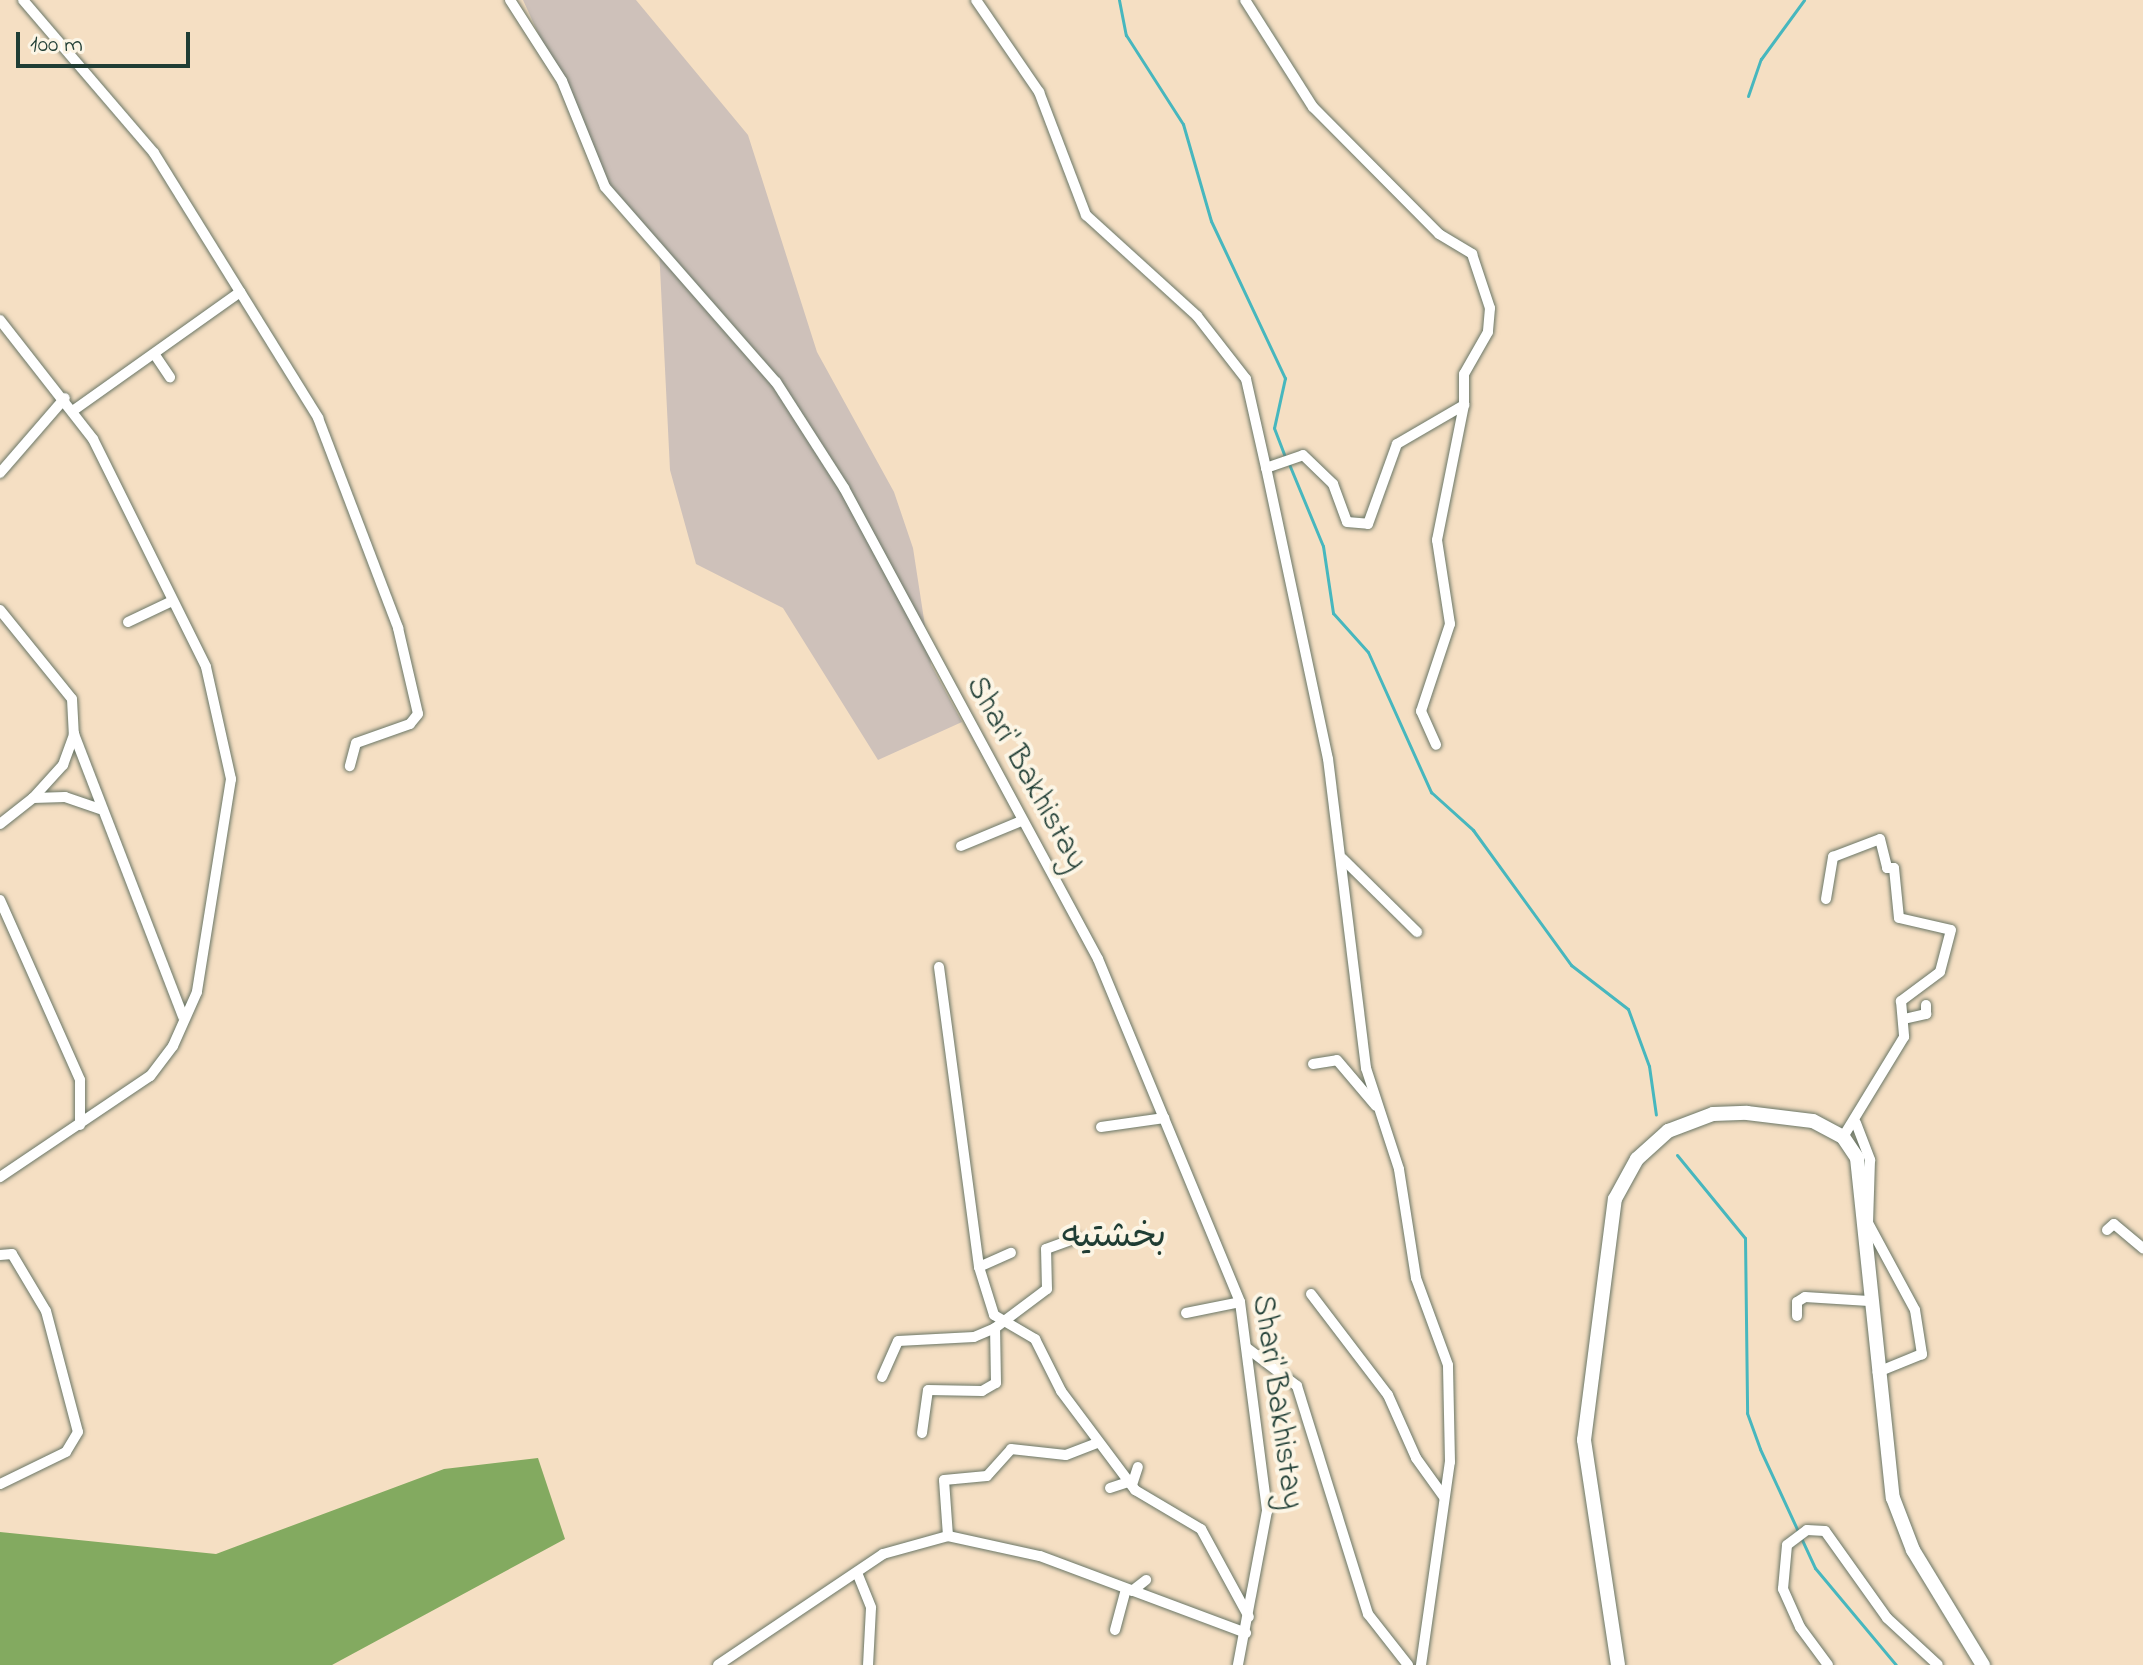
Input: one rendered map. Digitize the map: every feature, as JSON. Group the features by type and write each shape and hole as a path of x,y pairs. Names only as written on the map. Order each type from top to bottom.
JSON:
{"main road":[{"path":"1618,1665 1584,1440 1615,1199 1655,1141 1713,1114 1795,1118 1843,1137 1861,1169 1869,1301 1898,1516 1983,1665"}],"street":[{"path":"23,0 133,124 318,418 415,692 418,714 410,724 356,743 350,766"},
{"name":"Shari' Bakhistay","path":"510,0 562,81 605,187 776,382 844,488 1098,959 1240,1302 1267,1511 1238,1665"},
{"path":"976,0 1039,92 1086,215 1197,316 1246,379 1288,547 1343,859 1344,919 1376,1106 1399,1169 1416,1278 1448,1365 1444,1497 1421,1665"},
{"path":"1245,0 1313,107 1439,234 1472,254 1490,322 1467,360 1464,405 1437,540 1450,624 1421,711 1436,745"},
{"path":"74,410 240,292"},
{"path":"0,320 74,410 172,601 211,680 231,779 197,992 183,1017 173,1046 150,1076 0,1177"},
{"path":"155,355 170,377"},
{"path":"0,473 65,398"},
{"path":"1268,465 1290,455 1303,455 1333,484 1347,522 1368,524 1397,444 1464,405"},
{"path":"128,622 172,601"},
{"path":"0,610 72,699 74,734 100,809 183,1017"},
{"path":"0,824 33,798 63,765 74,734"},
{"path":"33,798 65,797 100,809"},
{"path":"961,846 1021,821"},
{"path":"1826,899 1833,857 1880,839 1887,868 1894,868 1899,918 1951,930 1940,972 1912,986 1901,1001 1904,1019 1895,1056 1856,1123 1843,1137"},
{"path":"1343,859 1417,932"},
{"path":"1,902 80,1080 80,1125"},
{"path":"922,1433 928,1390 982,1391 996,1383 998,1324 979,1267 939,967"},
{"path":"1904,1019 1926,1014 1926,1005"},
{"path":"1313,1064 1337,1060 1376,1106"},
{"path":"1101,1127 1164,1118"},
{"path":"1856,1123 1870,1160 1872,1237 1915,1310 1922,1354 1878,1372"},
{"path":"2107,1230 2114,1224 2143,1248"},
{"path":"882,1377 898,1341 974,1337 998,1324 1047,1289 1046,1249 1077,1238"},
{"path":"979,1267 1011,1253"},
{"path":"0,1255 12,1254 46,1311 78,1432 66,1452 0,1484"},
{"path":"1311,1294 1381,1385 1416,1458 1444,1497"},
{"path":"1797,1316 1805,1297 1869,1301"},
{"path":"1186,1313 1240,1302"},
{"path":"998,1324 1035,1339 1097,1443 1130,1484 1154,1507 1201,1529 1249,1618"},
{"path":"1247,1348 1297,1386 1368,1614 1408,1665"},
{"path":"948,1536 944,1480 987,1476 1011,1449 1066,1455 1097,1443"},
{"path":"1130,1484 1138,1467"},
{"path":"1110,1488 1130,1484"},
{"path":"1828,1665 1800,1627 1783,1589 1783,1556 1801,1533 1825,1531 1887,1618 1938,1665"},
{"path":"718,1665 896,1548 948,1536 1029,1553 1246,1633"},
{"path":"858,1575 871,1608 868,1665"},
{"path":"1115,1630 1129,1590 1146,1580"}],"shaded area":[{"path":"523,0 636,0 748,135 817,352 894,492 913,548 931,665 962,722 878,760 783,608 696,564 670,470 659,248 605,180"}],"green space":[{"path":"538,1458 565,1539 332,1665 0,1665 0,1532 216,1554 444,1469"}],"waterway":[{"path":"1119,0 1126,35 1183,124 1211,221 1285,378 1274,428 1285,457"},
{"path":"1748,96 1761,59 1804,0"},
{"path":"1289,464 1323,546 1333,613 1368,652 1431,792 1473,830 1571,965 1628,1009 1649,1066 1656,1115"},
{"path":"1677,1155 1745,1238 1747,1413 1760,1449 1815,1568 1896,1665"}],"district":[{"name":"بخشتيه","path":"1114,1238"}]}
